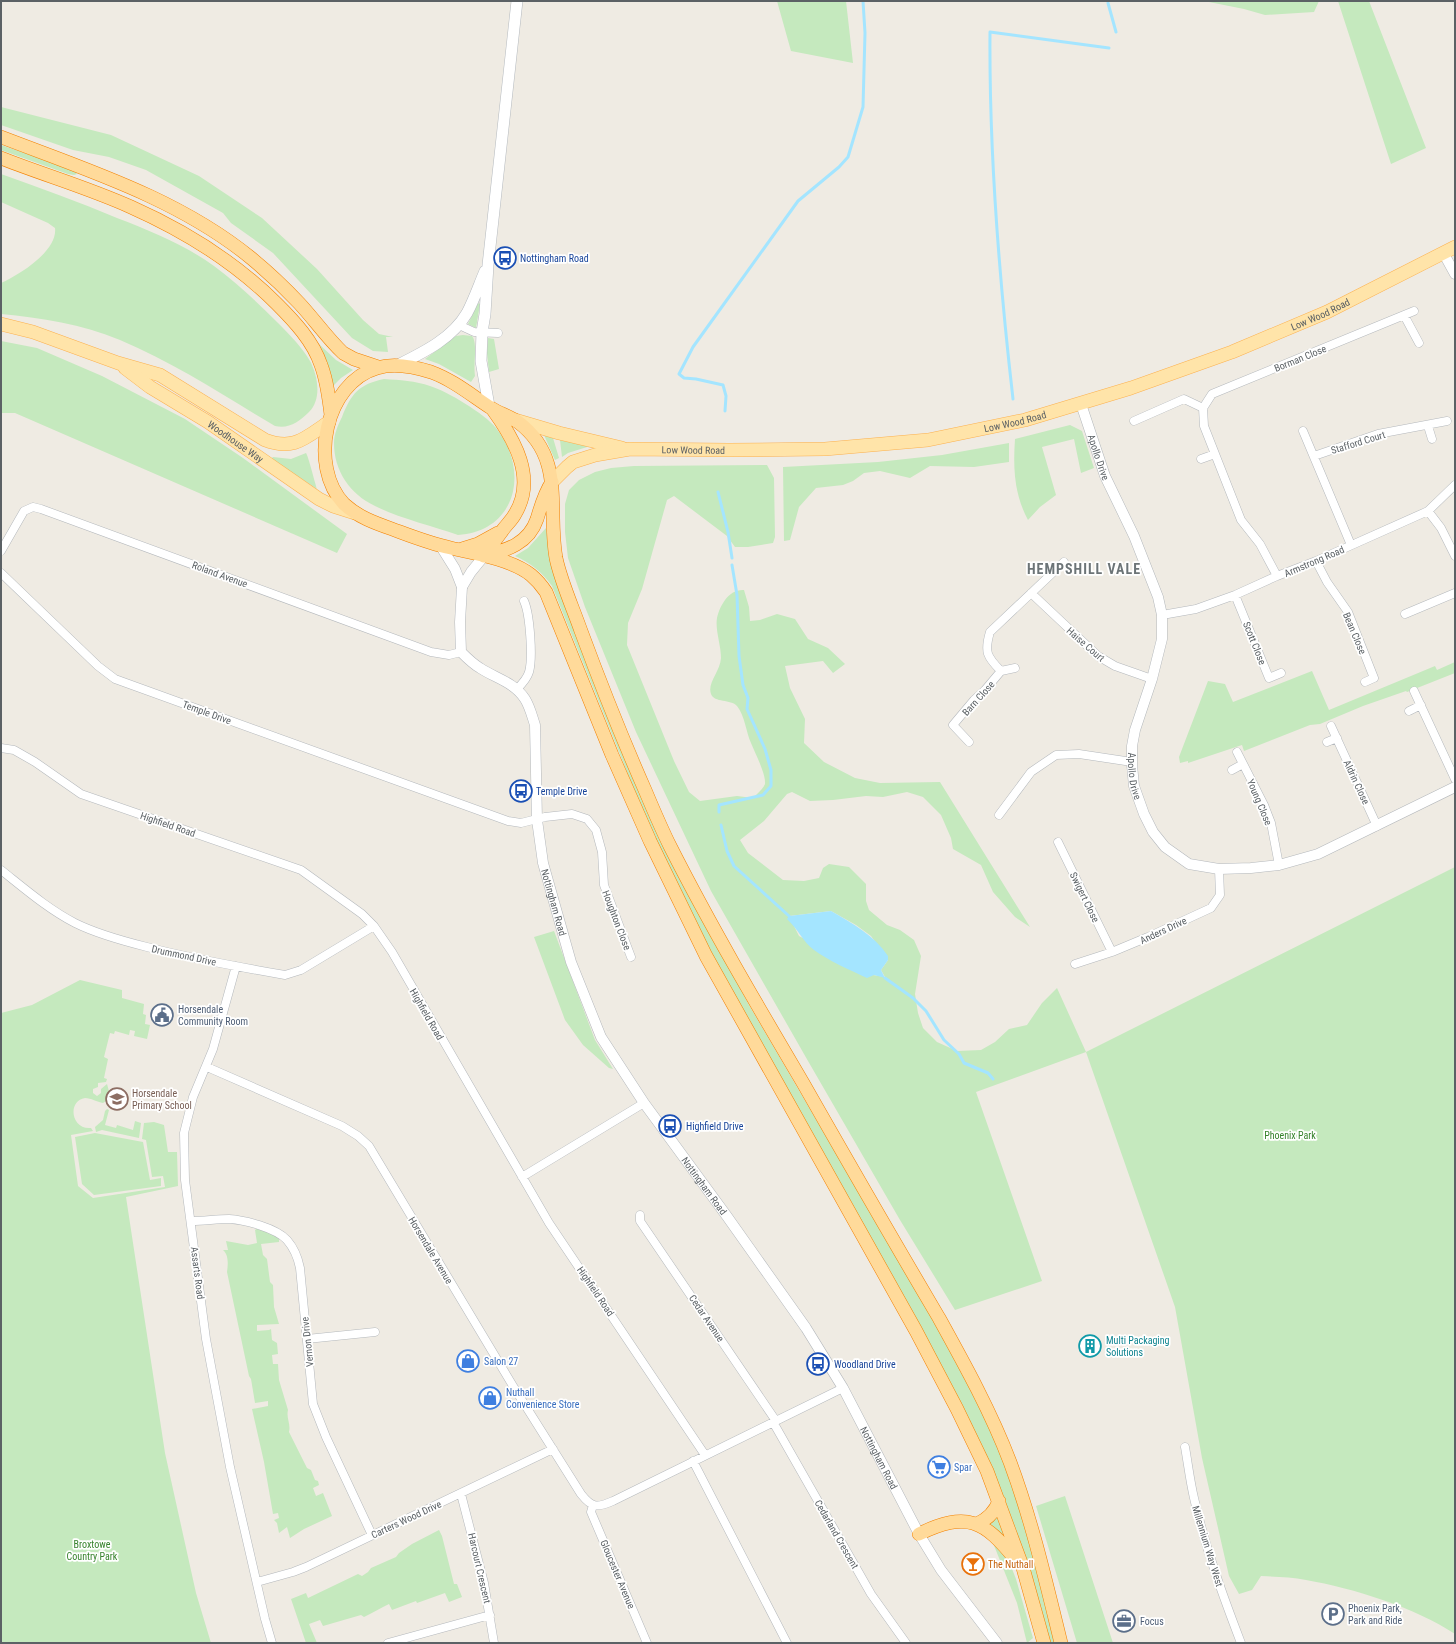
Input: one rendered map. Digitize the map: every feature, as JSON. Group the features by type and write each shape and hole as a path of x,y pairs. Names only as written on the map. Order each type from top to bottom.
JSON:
{"highway":[{"path":"1,137 98,174 168,205 198,221 251,258 284,287 343,353 378,368"},
{"path":"1,158 130,206 194,239 234,266 280,308 306,336 321,364 329,394 330,420"},
{"path":"1044,1643 1022,1568 987,1471 957,1408 703,948 650,841 612,755 555,610 546,592 535,578 519,567 462,549 440,545 368,520 355,513 344,504 330,483 324,456 325,440 330,420 341,397 354,381 378,368 396,366 420,369 434,373 463,389 490,407 515,420 538,441 549,464 552,482 556,561 596,671 627,749 669,843 726,954 939,1318 992,1420 1010,1462 1025,1507 1060,1643"},
{"path":"484,556 502,530 516,514 522,498 524,484 522,465 517,449 508,431 490,407"},
{"path":"484,556 508,549 526,538 533,530 543,496 552,482"},
{"path":"462,549 489,538 502,530"},
{"path":"977,1524 994,1512 999,1501"},
{"path":"919,1534 939,1524 953,1521 965,1521 977,1524 997,1537 1022,1568"}],"main road":[{"path":"490,407 481,361 482,332 517,1"},
{"name":"Low Wood Road","path":"552,482 574,462 595,455 630,449 825,449 928,440 1025,420 1131,388 1232,352 1313,318 1449,250"},
{"path":"396,366 432,346 459,325 474,298 488,265"},
{"name":"Woodhouse Way","path":"1,324 33,332 118,363 160,375 265,440 278,445 294,443 303,439 330,420"},
{"name":"Woodhouse Way","path":"118,363 150,387 208,422 319,499 333,506 355,513"},
{"path":"515,420 559,433 630,449"}],"street":[{"path":"1449,250 1455,274"},
{"name":"Borman Close","path":"1203,408 1212,394 1414,311"},
{"path":"1404,315 1419,343"},
{"path":"459,325 474,332 498,333"},
{"path":"1134,421 1184,399 1203,408 1204,426 1241,520 1260,544 1277,576"},
{"name":"Apollo Drive","path":"1082,404 1105,476 1146,567 1158,597 1162,615 1162,639 1152,679 1135,730 1132,746 1132,762 1134,786 1144,814 1153,832 1165,847 1189,864 1219,869 1279,865 1318,854 1455,787"},
{"name":"Stafford Court","path":"1314,456 1378,434 1428,426 1446,421"},
{"path":"1428,426 1432,439"},
{"path":"1303,431 1351,545"},
{"path":"1201,459 1215,454"},
{"name":"Armstrong Road","path":"1162,615 1196,609 1235,595 1277,576 1316,561 1428,511 1455,485"},
{"name":"Roland Avenue","path":"1,551 24,511 33,507 42,509 431,652 449,655 461,652"},
{"path":"1428,511 1441,528 1455,556"},
{"path":"440,545 455,569 462,587 460,622 461,652"},
{"path":"462,587 471,572 484,556"},
{"name":"Bean Close","path":"1316,561 1327,582 1348,612 1374,678 1365,682"},
{"path":"1031,593 1064,562"},
{"name":"Temple Drive","path":"1,573 98,666 115,679 508,821 521,823 536,820"},
{"path":"1405,614 1455,592"},
{"name":"Barn Close","path":"1001,671 988,658 986,646 990,632 1031,593"},
{"name":"Haise Court","path":"1031,593 1098,656 1115,666 1152,679"},
{"name":"Scott Close","path":"1235,595 1269,678 1281,673"},
{"path":"517,690 526,678 529,671 531,658 527,609 524,601"},
{"name":"Nottingham Road","path":"461,652 480,669 504,680 517,690 528,704 535,725 536,820 542,863 561,930 579,983 601,1037 644,1103 806,1328 843,1388 919,1534 941,1570 997,1643"},
{"name":"Barn Close","path":"968,742 953,725 1001,671 1015,668"},
{"path":"1414,690 1455,779"},
{"path":"1409,711 1422,705"},
{"name":"Aldrin Close","path":"1331,726 1377,826"},
{"path":"1327,742 1337,738"},
{"name":"Highfield Road","path":"1,748 14,750 35,762 81,794 300,870 362,914 374,926 392,952 549,1223 705,1456"},
{"name":"Young Close","path":"1237,752 1264,805 1271,823 1279,865"},
{"path":"999,815 1031,772 1056,756 1079,754 1132,762"},
{"path":"1232,770 1243,764"},
{"name":"Houghton Close","path":"536,820 545,817 572,814 587,820 596,830 602,852 604,885 631,957"},
{"name":"Swigert Close","path":"1058,842 1112,952"},
{"name":"Anders Drive","path":"1075,964 1112,952 1211,908 1220,895 1219,869"},
{"name":"Drummond Drive","path":"1,870 50,908 77,924 92,930 131,943 168,952 285,975 290,975 301,970 374,926"},
{"name":"Assarts Road","path":"236,966 213,1049 207,1067 193,1097 184,1133 185,1180 192,1221 206,1339 230,1467 257,1582"},
{"name":"Horsendale Avenue","path":"207,1067 342,1126 358,1136 369,1146 513,1386 581,1494 593,1505"},
{"path":"522,1178 644,1103"},
{"name":"Cedar Avenue","path":"640,1215 640,1221 775,1421"},
{"name":"Vernon Drive","path":"192,1221 230,1219 244,1221 271,1230 287,1240 294,1250 298,1261 313,1404 326,1437 372,1535"},
{"path":"307,1339 376,1332"},
{"path":"593,1505 598,1506 606,1504 843,1388"},
{"name":"Cedarland Crescent","path":"775,1421 871,1594 906,1643"},
{"name":"Millennium Way West","path":"1185,1447 1198,1517 1228,1610 1241,1643"},
{"name":"Carters Wood Drive","path":"257,1582 306,1568 553,1448"},
{"path":"693,1461 788,1643"},
{"name":"Harcourt Crescent","path":"461,1494 475,1545 490,1616 494,1643"},
{"name":"Gloucester Avenue","path":"593,1505 591,1512 648,1643"},
{"path":"257,1582 272,1643"},
{"path":"388,1643 490,1616"}],"green space":[{"path":"777,1 846,1 853,63 791,51"},
{"path":"1204,1 1319,1 1314,12 1265,15"},
{"path":"1338,1 1369,1 1426,148 1391,164"},
{"path":"1,107 111,135 199,176 262,218 317,269 363,320 379,334 393,337 386,337 388,352 373,351 352,338 273,253 231,223 223,213 146,170 109,157 73,150 1,125"},
{"path":"1,145 74,170 77,174 68,174 1,150"},
{"path":"1,174 155,233 191,251 214,266 262,307 291,336 307,356 313,367 317,380 316,401 313,407 305,416 294,424 280,427 275,426 180,369 106,334 61,322 1,314 1,283 27,268 44,253 54,237 55,228 48,223 1,202"},
{"path":"478,303 480,304 476,328 468,324"},
{"path":"456,336 472,336 475,344 475,376 471,382 439,364 425,359"},
{"path":"488,338 494,339 499,369 489,372 487,353"},
{"path":"1,341 37,348 102,376 185,419 243,458 347,534 337,553 15,413 1,413"},
{"path":"319,344 336,360 353,370 341,378 332,387 328,365"},
{"path":"384,379 425,384 437,389 475,410 491,422 496,428 507,444 513,462 514,479 512,496 505,510 494,522 478,531 458,535 384,510 366,501 351,488 340,472 337,463 334,443 335,433 349,402 357,391 368,384"},
{"path":"1070,425 1082,431 1094,468 1081,473 1074,439 1042,447 1056,495 1040,507 1028,520 1017,491 1014,460 1015,439"},
{"path":"544,435 553,438 559,458 555,460"},
{"path":"560,440 587,445 587,447 568,453 562,457"},
{"path":"1009,443 1009,462 974,467 930,466 910,478 880,471 864,473 853,481 843,485 816,488 799,507 790,540 784,541 783,467 878,462 942,455"},
{"path":"306,453 317,489 271,459 273,457 291,459"},
{"path":"767,465 774,478 775,537 773,543 748,547 735,547 727,536 674,496 667,500 642,589 628,623 627,645 674,761 689,792 700,801 737,796 753,798 765,784 762,769 749,739 740,710 731,702 715,699 710,690 721,658 717,627 718,613 723,603 730,595 739,590 744,590 749,607 750,621 760,620 777,614 795,619 808,639 828,648 845,664 833,673 823,661 785,666 790,688 805,719 804,743 824,762 855,778 880,783 940,782 1030,927 1015,917 993,892 981,865 953,849 951,838 941,815 923,797 907,792 883,797 866,796 810,801 792,792 787,794 764,821 740,840 748,853 783,880 804,881 819,878 823,868 829,864 849,867 866,884 866,901 869,910 887,925 900,930 914,940 921,956 915,994 918,1013 923,1028 937,1042 957,1051 981,1050 995,1042 1009,1029 1027,1025 1042,1003 1057,988 1086,1052 976,1092 1042,1281 955,1310 900,1220 711,891 636,732 585,607 568,558 565,532 565,504 569,490 579,480 595,472 611,468 634,466","holes":["831,911 856,925 871,936 888,960 881,970 885,977 873,975 799,936 789,916"]},
{"path":"546,528 549,548 694,902 749,1005 956,1359 987,1421 1013,1484 1056,1643 1049,1643 1018,1537 721,973 657,846 552,586 536,568 515,556 528,548"},
{"path":"1455,662 1455,673 1407,692 1406,691 1363,706 1320,724 1310,725 1244,751 1242,745 1188,763 1188,761 1180,763 1179,757 1208,681 1225,684 1233,702 1312,671 1329,710 1435,666 1437,670"},
{"name":"Phoenix Park","path":"1455,867 1455,1634 1422,1616 1384,1600 1344,1588 1301,1579 1261,1576 1252,1590 1239,1594 1229,1576 1202,1458 1175,1307 1086,1052"},
{"path":"554,931 595,1040 613,1069 609,1068 583,1045 565,1020 534,937"},
{"name":"Broxtowe Country Park","path":"80,980 122,990 122,998 144,1004 143,1014 146,1015 145,1024 150,1025 147,1039 134,1036 135,1031 130,1030 129,1035 115,1031 114,1034 110,1033 104,1057 108,1059 104,1078 107,1079 106,1082 98,1083 98,1087 93,1089 93,1093 97,1096 101,1093 101,1089 107,1084 110,1095 109,1099 103,1103 85,1098 79,1100 76,1104 74,1115 79,1125 91,1128 93,1131 71,1135 78,1186 93,1198 165,1187 163,1176 152,1177 146,1140 142,1139 144,1123 154,1122 164,1125 168,1152 177,1152 178,1186 126,1197 165,1453 196,1593 211,1643 1,1643 1,1013 32,1005"},
{"path":"107,1109 109,1110 105,1125 116,1128 117,1125 133,1130 135,1121 141,1123 139,1138 102,1130 96,1132 95,1127 103,1120"},
{"path":"95,1133 143,1142 150,1180 161,1178 161,1186 94,1195 82,1184 75,1137"},
{"path":"258,1228 279,1237 279,1242 261,1244 263,1255 267,1259 270,1282 273,1285 274,1307 279,1324 257,1325 257,1331 271,1329 272,1340 277,1343 278,1354 272,1355 273,1364 278,1364 279,1380 288,1410 289,1432 307,1468 311,1470 315,1480 318,1481 319,1485 313,1488 316,1496 323,1493 332,1516 304,1529 290,1538 287,1527 279,1533 277,1523 274,1520 279,1518 278,1513 273,1514 264,1462 252,1409 268,1406 268,1401 255,1403 227,1272 227,1257 223,1250 228,1250 226,1241 248,1245 257,1243 255,1230"},
{"path":"1065,1496 1113,1643 1077,1643 1036,1506"},
{"path":"998,1514 1008,1539 985,1524"},
{"path":"439,1530 442,1536 454,1584 457,1584 462,1597 449,1602 445,1593 417,1603 416,1601 392,1610 389,1604 364,1617 361,1615 323,1626 320,1620 309,1624 317,1643 306,1643 291,1599 306,1593 308,1598 358,1574 362,1576 371,1568 396,1557 399,1553 412,1544"},
{"path":"993,1543 1007,1556 1016,1579 1033,1638 1027,1643 1017,1603"}],"water":[{"path":"831,911 862,930 876,942 888,956 888,960 881,970 885,978 874,975 867,978 819,954 810,947 787,919 789,916"}],"waterway":[{"path":"725,411 726,396 723,385 684,378 679,374 693,347 798,201 839,167 848,157 863,107 865,33 863,1"},
{"path":"1108,3 1116,32"},
{"path":"1013,399 999,262 993,170 990,32 1109,48"},
{"path":"718,492 728,532 732,558"},
{"path":"719,812 719,805 763,795 771,786 771,770 765,749 747,709 748,698 743,685 739,656 737,595 732,565"},
{"path":"721,825 727,851 734,866 789,916"},
{"path":"885,978 913,998 926,1011 944,1040 959,1054 964,1063 988,1073 993,1079"}],"place":[{"name":"Nottingham Road","path":"505,258"},
{"name":"Temple Drive","path":"521,791"},
{"name":"Horsendale Community Room","path":"162,1015"},
{"name":"Horsendale Primary School","path":"117,1099"},
{"name":"Highfield Drive","path":"670,1126"},
{"name":"Multi Packaging Solutions","path":"1090,1346"},
{"name":"Salon 27","path":"468,1361"},
{"name":"Woodland Drive","path":"818,1364"},
{"name":"Nuthall Convenience Store","path":"490,1398"},
{"name":"Spar","path":"939,1467"},
{"name":"The Nuthall","path":"973,1564"},
{"name":"Phoenix Park, Park and Ride","path":"1333,1614"},
{"name":"Focus","path":"1124,1621"}],"district":[{"name":"HEMPSHILL VALE","path":"1084,569"}]}
